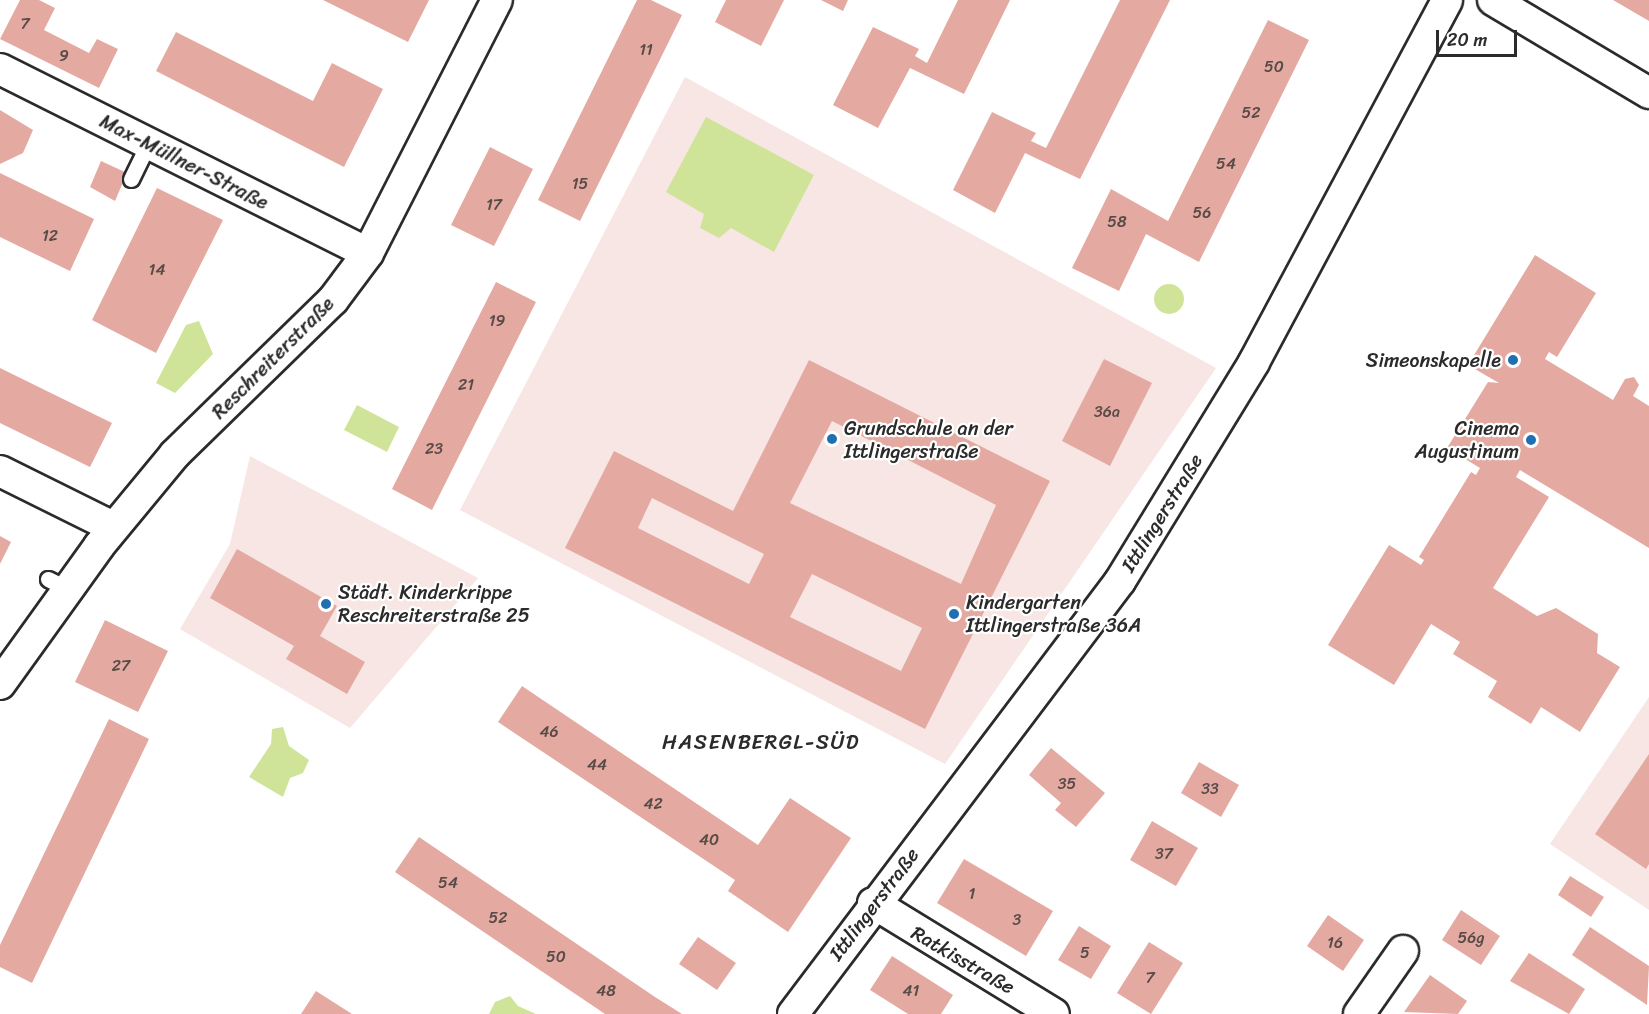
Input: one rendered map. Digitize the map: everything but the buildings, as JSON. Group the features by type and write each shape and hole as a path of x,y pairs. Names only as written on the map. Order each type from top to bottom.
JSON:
{"street":[{"name":"Reschreiterstraße","path":"0,684 58,584 113,527 175,454 333,300 368,253 497,0"},
{"name":"Ittlingerstraße","path":"793,1014 873,903 1067,658 1120,581 1249,370 1447,0"},
{"path":"1493,0 1649,93"},
{"name":"Max-Müllner-Straße","path":"0,69 368,253"},
{"path":"0,471 113,527"},
{"name":"Ratkisstraße","path":"873,903 1054,1014"},
{"path":"1359,1014 1403,951"}],"lane":[{"path":"131,179 148,144"}],"shaded area":[{"name":"Grundschule an der Ittlingerstraße","path":"685,77 1216,368 945,764 460,510"},
{"name":"Städt. Kinderkrippe Reschreiterstraße 25","path":"250,456 478,578 350,728 180,629 230,544"},
{"path":"1649,697 1649,910 1550,844"}],"green space":[{"path":"706,117 814,175 774,252 731,228 719,238 700,228 704,214 666,192"},
{"path":"1169,284 1175,285 1183,293 1183,305 1175,313 1169,314 1163,313 1155,305 1154,299 1155,293 1163,285"},
{"path":"199,321 213,354 175,393 156,383 186,325"},
{"path":"357,405 399,427 387,452 344,430"},
{"path":"283,727 289,746 309,760 303,773 290,778 283,797 249,777 271,744 272,729"},
{"path":"510,996 518,1006 536,1014 489,1014 495,1002"}],"place":[{"name":"Simeonskapelle","path":"1513,360"},
{"name":"Grundschule an der Ittlingerstraße","path":"832,439"},
{"name":"Cinema Augustinum","path":"1531,440"},
{"name":"Städt. Kinderkrippe Reschreiterstraße 25","path":"326,604"},
{"name":"Kindergarten Ittlingerstraße 36A","path":"954,614"}],"district":[{"name":"HASENBERGL-SÜD","path":"761,742"}]}
